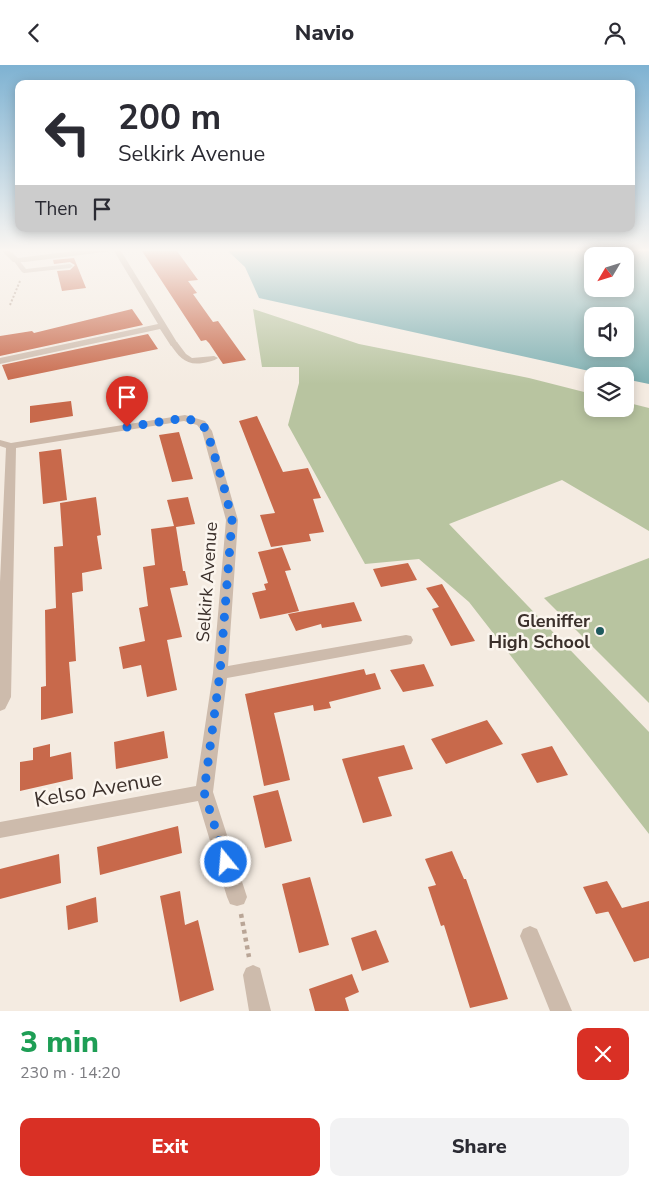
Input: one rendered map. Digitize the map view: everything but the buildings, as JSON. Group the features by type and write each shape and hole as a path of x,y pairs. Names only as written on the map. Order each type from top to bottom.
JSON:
{"street":[{"path":"143,295 161,327 174,344"},
{"path":"0,361 161,327"},
{"name":"Selkirk Avenue","path":"5,445 185,418 201,423 207,431 232,520 220,673 204,792 237,897"},
{"path":"0,705 4,697 5,445"},
{"path":"220,673 406,640"},
{"name":"Kelso Avenue","path":"0,830 204,792"},
{"path":"530,936 561,1011"},
{"path":"253,975 260,1011"}],"lane":[{"path":"174,344 183,358 188,361 214,358"}],"path":[{"path":"10,305 14,295"},
{"path":"237,897 253,975"}],"green space":[{"path":"253,309 359,344 529,378 584,392 584,417 634,417 634,404 649,408 649,531 562,480 449,524 649,732 649,834 469,602 419,559 365,564 288,425 299,383 299,367 262,367"},
{"path":"649,558 649,703 544,598"}],"water":[{"path":"258,295 584,295 584,297 634,297 634,295 649,295 649,384 634,381 634,367 584,367 584,370 259,298"}],"place":[{"name":"Gleniffer High School","path":"600,631"}],"route":[{"path":"127,427 185,418 201,423 207,431 232,520 220,673 204,792 226,862"}]}
